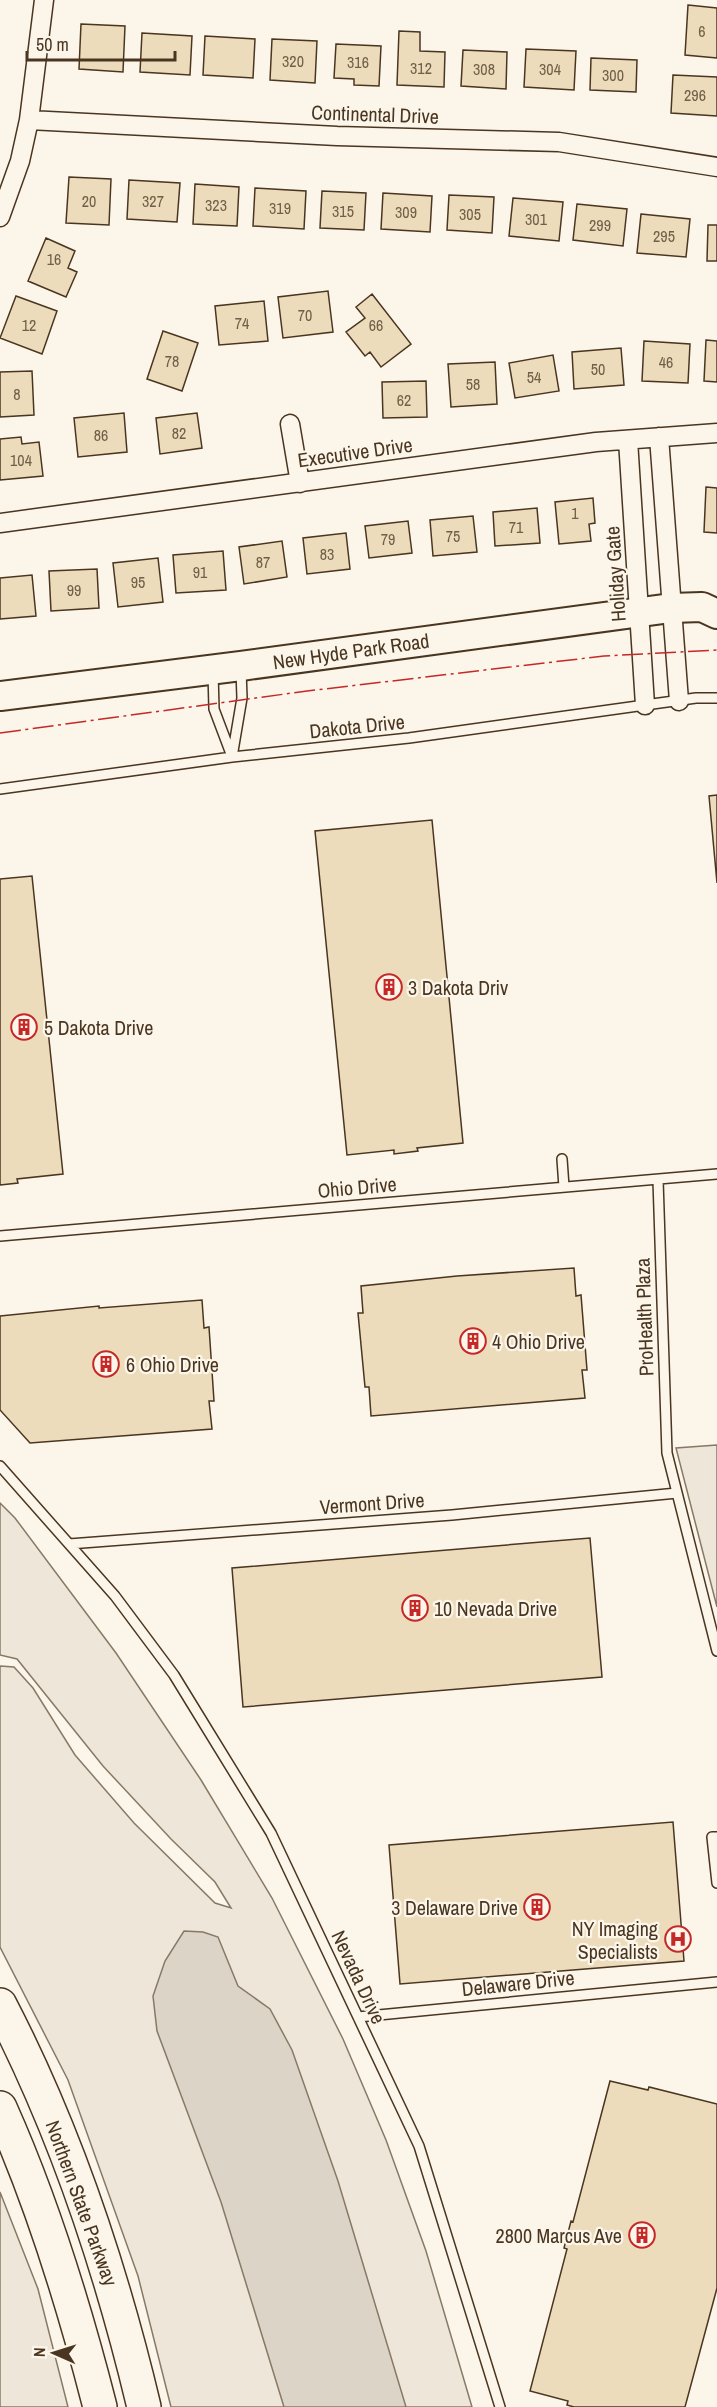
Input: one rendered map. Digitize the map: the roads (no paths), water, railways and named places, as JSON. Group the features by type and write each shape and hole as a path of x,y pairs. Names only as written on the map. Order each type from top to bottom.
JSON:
{"highway":[{"name":"Northern State Parkway","path":"0,2005 52,2119 87,2209 110,2279 144,2407"},
{"name":"Northern State Parkway","path":"0,2108 38,2201 62,2270 100,2407"}],"main road":[{"name":"New Hyde Park Road","path":"0,696 671,608 712,607"}],"street":[{"path":"0,217 20,161 29,120 44,0"},
{"name":"Continental Drive","path":"29,120 337,136 559,142 717,167"},
{"path":"291,424 300,483"},
{"name":"Executive Drive","path":"0,524 596,442 717,434"},
{"path":"658,437 678,701"},
{"name":"Holiday Gate","path":"628,440 645,705"}],"lane":[{"path":"232,757 242,698 241,666"},
{"path":"213,669 214,709 232,757"},
{"name":"Dakota Drive","path":"0,789 232,757 408,738 645,705 717,698"},
{"path":"562,1159 564,1187"},
{"name":"Ohio Drive","path":"0,1236 717,1174"},
{"name":"ProHealth Plaza","path":"658,1180 667,1453 717,1651"},
{"name":"Nevada Drive","path":"0,1466 115,1596 174,1675 271,1833 419,2146 500,2407"},
{"name":"Vermont Drive","path":"69,1544 452,1515 677,1493"},
{"path":"717,1837 712,1837 717,1883"},
{"name":"Delaware Drive","path":"358,2017 717,1982"}],"place":[{"name":"3 Dakota Driv","path":"389,987"},
{"name":"5 Dakota Drive","path":"24,1027"},
{"name":"4 Ohio Drive","path":"473,1341"},
{"name":"6 Ohio Drive","path":"106,1364"},
{"name":"10 Nevada Drive","path":"415,1608"},
{"name":"3 Delaware Drive","path":"537,1907"},
{"name":"NY Imaging Specialists","path":"678,1939"},
{"name":"2800 Marcus Ave","path":"642,2235"}]}
